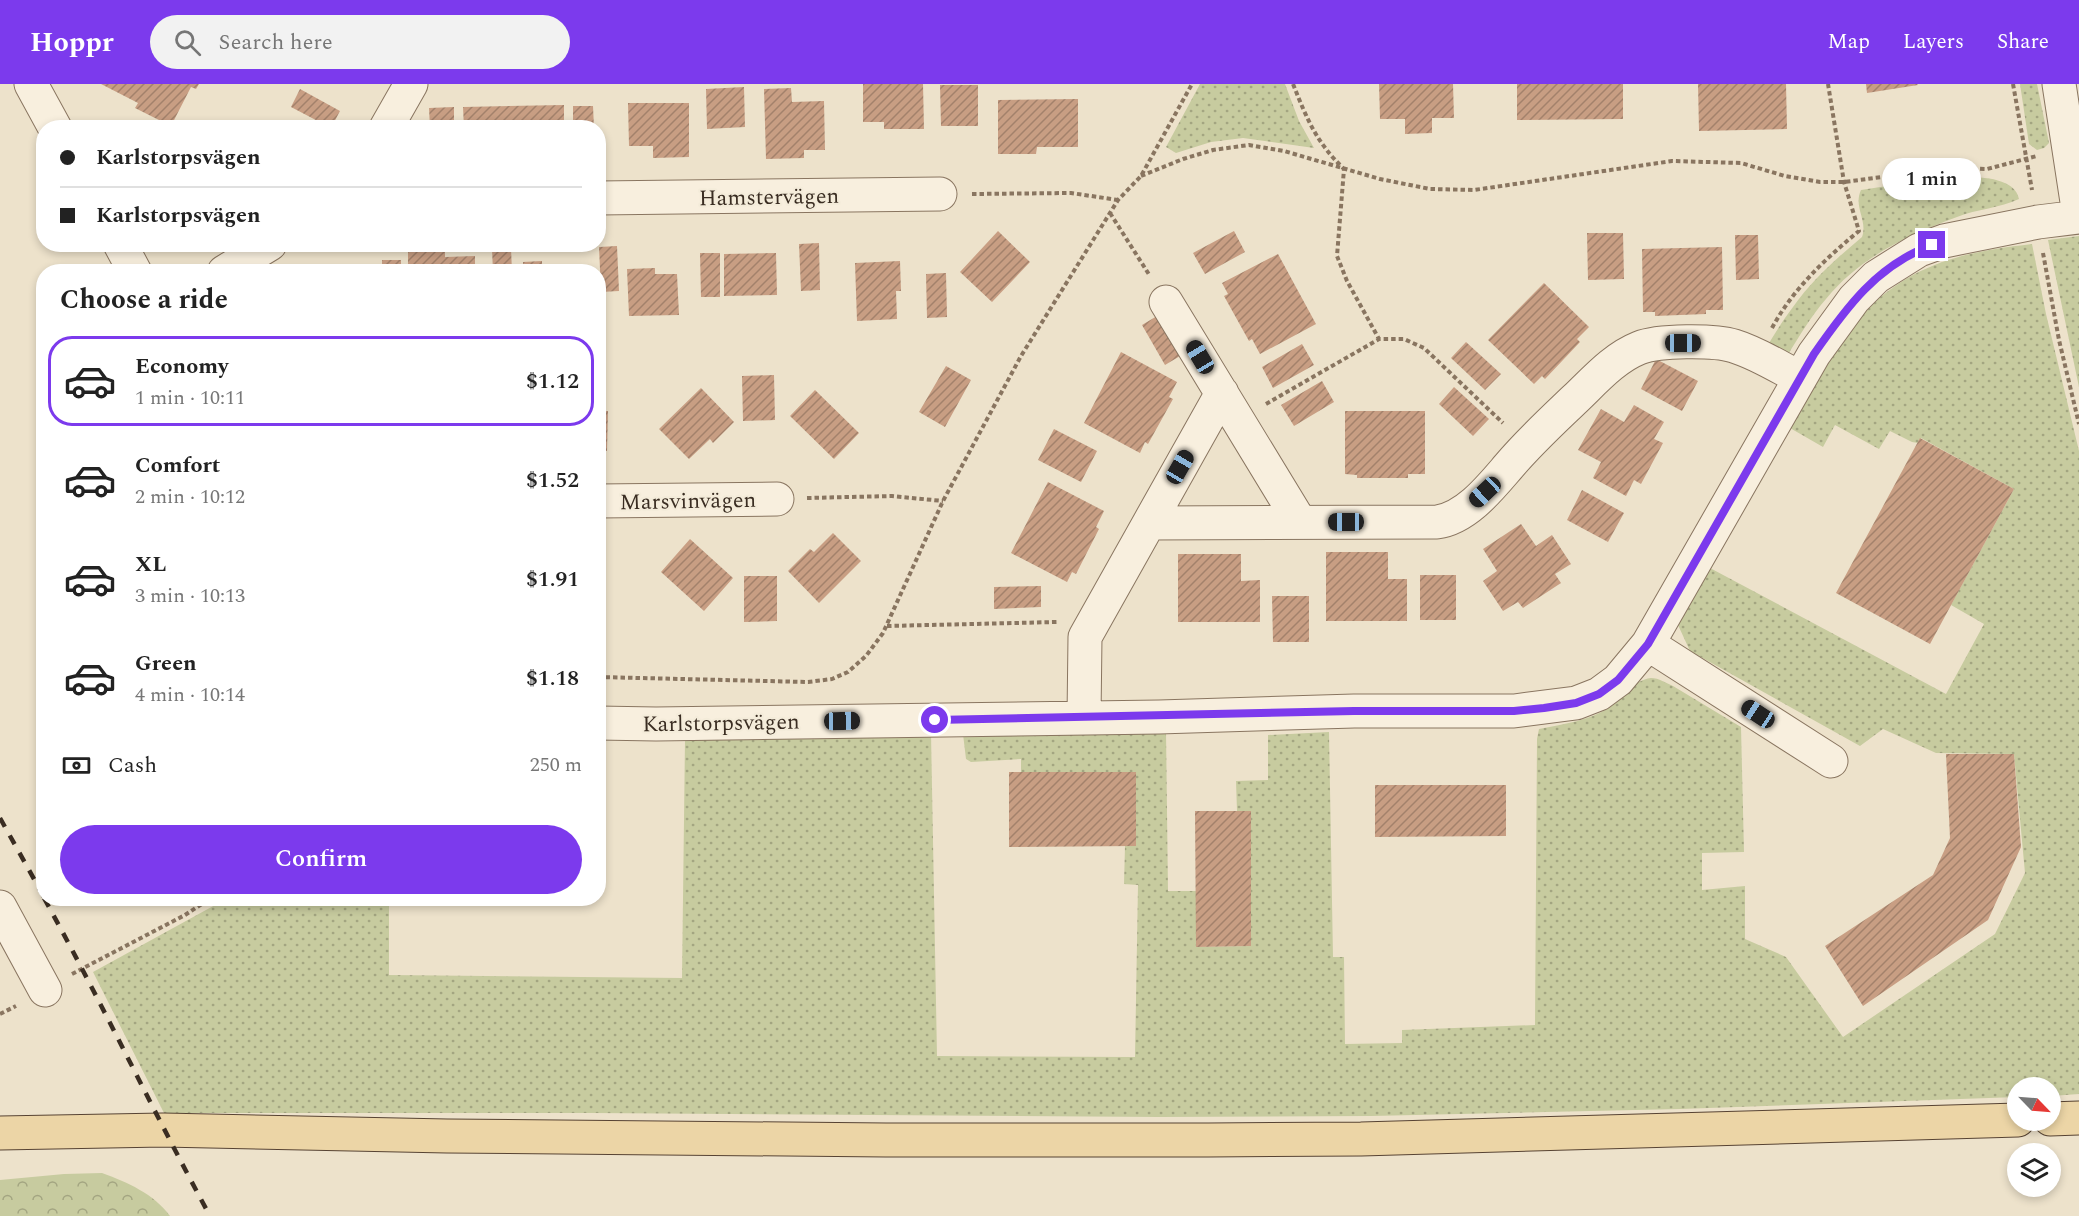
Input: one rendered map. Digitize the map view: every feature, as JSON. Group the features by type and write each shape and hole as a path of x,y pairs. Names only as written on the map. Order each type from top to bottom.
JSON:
{"main road":[{"path":"2061,1119 2079,1118"},
{"path":"0,1133 163,1130 459,1136 1220,1140 1373,1138 2007,1120"}],"street":[{"path":"31,84 51,120"},
{"path":"391,120 411,84"},
{"path":"2059,84 2079,216"},
{"name":"Hamstervägen","path":"606,198 940,194"},
{"name":"Karlstorpsvägen","path":"606,723 1354,711 1514,711 1576,703 1599,694 1618,680 1648,644 1814,354 1854,299 1876,277 1919,250 1944,241 2079,216"},
{"path":"237,264 257,252"},
{"path":"1166,302 1240,420 1300,522"},
{"path":"1149,523 1437,522 1452,519 1485,492 1526,445 1609,367 1626,354 1641,347 1666,343 1717,343 1734,346 1800,378"},
{"path":"1084,717 1085,637 1222,393"},
{"name":"Marsvinvägen","path":"606,501 777,499"},
{"path":"1648,644 1831,761"},
{"path":"0,907 45,990"}],"path":[{"path":"606,677 808,682 832,679 848,672 866,656 887,626 943,501 1021,356 1118,200 1140,176 1192,84"},
{"path":"1293,84 1307,121 1326,151 1344,169 1337,256 1347,281 1379,339"},
{"path":"1757,356 1783,308 1828,257 1859,231 1844,182 1828,84"},
{"path":"1140,176 1213,150 1249,146 1284,151 1344,169 1430,189 1474,190 1672,161 1741,163 1785,176 1820,182 1844,182 1950,168 1987,169 2069,150"},
{"path":"940,194 1071,194 1118,200"},
{"path":"1110,213 1166,302"},
{"path":"1240,420 1379,339 1404,339 1424,348 1526,445"},
{"path":"777,499 892,496 943,501"},
{"path":"887,626 1093,621"},
{"path":"0,1014 82,967 199,906"}],"green space":[{"path":"1200,84 1285,84 1299,121 1314,148 1243,138 1211,142 1176,153 1166,147"},
{"path":"2020,84 2037,84 2049,143 2044,148 2037,150 2029,144"},
{"path":"1945,177 1975,177 1998,181 2015,191 2019,199 1957,217 1903,240 1869,259 1839,284 1815,312 1787,356 1765,350 1800,297 1834,261 1862,237 1863,225 1859,202 1861,190"},
{"path":"2079,236 2079,387 2048,240"},
{"path":"2032,244 2046,314 2079,451 2079,1094 2061,1095 2061,1077 2007,1077 2007,1097 1680,1109 1371,1116 164,1113 93,972 213,906 389,906 389,975 682,978 685,740 688,737 931,733 937,1056 1135,1057 1138,885 1124,884 1125,846 1136,845 1136,772 1021,772 1021,759 971,762 966,759 963,734 1166,731 1168,891 1196,891 1196,947 1251,946 1251,811 1237,811 1236,781 1268,780 1268,735 1329,732 1333,957 1344,957 1345,1044 1402,1043 1402,1030 1535,1025 1537,739 1539,729 1576,721 1602,712 1639,682 1651,678 1673,686 1741,727 1744,852 1702,853 1702,890 1745,886 1745,939 1786,957 1843,1037 1995,934 2025,873 2014,754 1936,753 1883,729 1860,746 1690,651 1678,625 1710,568 1946,694 1984,624 1951,605 2014,489 1921,438 1918,443 1912,442 1890,431 1879,449 1835,425 1823,447 1790,428 1853,326 1880,297 1919,272 1961,256"},
{"path":"102,1173 148,1195 170,1216 0,1216 0,1180"}],"building":[{"path":"101,84 199,84 196,89 191,87 174,120 159,120 135,108 138,103"},
{"path":"863,84 923,84 924,129 884,129 884,122 863,122"},
{"path":"1379,84 1453,84 1454,118 1432,118 1432,133 1405,134 1405,119 1380,119"},
{"path":"1517,84 1623,84 1623,119 1517,120"},
{"path":"1698,84 1786,84 1787,129 1699,131"},
{"path":"1866,84 1917,84 1918,85 1867,93"},
{"path":"940,85 978,85 978,126 941,126"},
{"path":"744,87 745,127 707,129 706,89"},
{"path":"791,88 792,102 824,101 825,150 804,150 804,158 766,159 764,89"},
{"path":"300,89 340,111 335,120 316,120 291,107"},
{"path":"1078,99 1078,147 1037,147 1036,154 998,154 998,100"},
{"path":"628,103 689,103 689,157 653,158 653,146 629,146"},
{"path":"564,105 564,120 464,120 463,107"},
{"path":"573,106 593,106 594,120 573,120"},
{"path":"454,107 454,120 430,120 429,108"},
{"path":"998,231 1030,262 992,302 960,272"},
{"path":"1234,231 1245,252 1205,274 1193,253"},
{"path":"1587,233 1623,233 1624,279 1588,280"},
{"path":"1735,235 1758,235 1759,279 1736,280"},
{"path":"819,243 820,290 801,291 799,244"},
{"path":"617,246 619,291 606,292 606,264 600,264 599,252 606,252 606,247"},
{"path":"1722,247 1723,310 1706,310 1706,314 1655,316 1655,312 1643,312 1642,249"},
{"path":"408,252 445,252 445,257 475,256 475,264 408,264"},
{"path":"492,252 511,252 512,264 493,264"},
{"path":"700,253 720,253 720,297 701,297"},
{"path":"776,253 777,295 724,296 724,254"},
{"path":"1278,254 1316,324 1260,354 1252,339 1249,341 1224,296 1228,294 1222,283"},
{"path":"382,260 401,260 401,264 382,264"},
{"path":"542,261 542,264 523,264 523,262"},
{"path":"900,261 901,291 896,291 897,319 857,321 855,263"},
{"path":"655,268 655,274 677,274 679,315 629,316 627,269"},
{"path":"946,273 947,317 927,318 926,274"},
{"path":"1544,283 1589,327 1577,339 1580,342 1545,379 1542,376 1534,384 1488,340"},
{"path":"1162,313 1185,353 1165,365 1142,325"},
{"path":"1466,342 1501,374 1485,390 1451,358"},
{"path":"1302,344 1314,365 1273,388 1262,367"},
{"path":"1121,352 1177,382 1169,397 1173,399 1148,444 1145,442 1140,453 1084,423"},
{"path":"1656,359 1698,381 1682,411 1641,389"},
{"path":"946,366 971,380 945,427 919,412"},
{"path":"774,375 775,420 743,421 742,376"},
{"path":"1322,381 1334,402 1294,426 1281,405"},
{"path":"1454,387 1489,419 1473,436 1439,404"},
{"path":"701,388 734,422 713,443 710,439 689,459 659,429"},
{"path":"815,390 859,433 834,459 790,416"},
{"path":"1634,405 1664,422 1654,439 1663,443 1641,484 1634,480 1626,496 1593,478 1601,462 1578,450 1601,409 1624,422"},
{"path":"606,411 608,411 607,451"},
{"path":"1345,411 1425,411 1425,474 1408,474 1408,478 1357,478 1357,475 1345,474"},
{"path":"1054,429 1097,451 1081,482 1038,460"},
{"path":"1920,438 2014,489 1930,644 1836,593"},
{"path":"1048,482 1104,511 1096,527 1099,529 1076,574 1072,572 1067,582 1011,553"},
{"path":"1582,490 1624,513 1608,542 1567,520"},
{"path":"1521,524 1536,546 1552,535 1571,564 1555,574 1561,583 1523,608 1518,602 1503,611 1483,581 1497,571 1483,549"},
{"path":"833,533 861,561 819,603 788,571 810,549 814,552"},
{"path":"690,539 733,578 704,611 661,572"},
{"path":"1326,552 1388,552 1388,579 1407,579 1407,621 1326,621"},
{"path":"1178,554 1241,554 1241,581 1260,580 1260,622 1178,622"},
{"path":"1420,575 1456,575 1456,620 1420,620"},
{"path":"744,576 777,576 777,621 744,622"},
{"path":"1041,586 1041,607 994,609 994,587"},
{"path":"1272,596 1309,596 1309,642 1273,642"},
{"path":"1946,754 2014,754 2021,847 1988,920 1863,1006 1825,946 1933,875 1950,838"},
{"path":"1009,772 1136,772 1136,846 1009,847"},
{"path":"1375,785 1506,785 1506,836 1375,837"},
{"path":"1195,811 1251,811 1251,946 1196,947"}],"railway":[{"path":"0,818 36,883"},
{"path":"48,906 210,1216"}],"route":[{"path":"935,720 1159,717 1354,711 1514,711 1576,703 1599,694 1618,680 1648,644 1814,354 1835,323 1876,277 1894,264 1932,245"}]}
